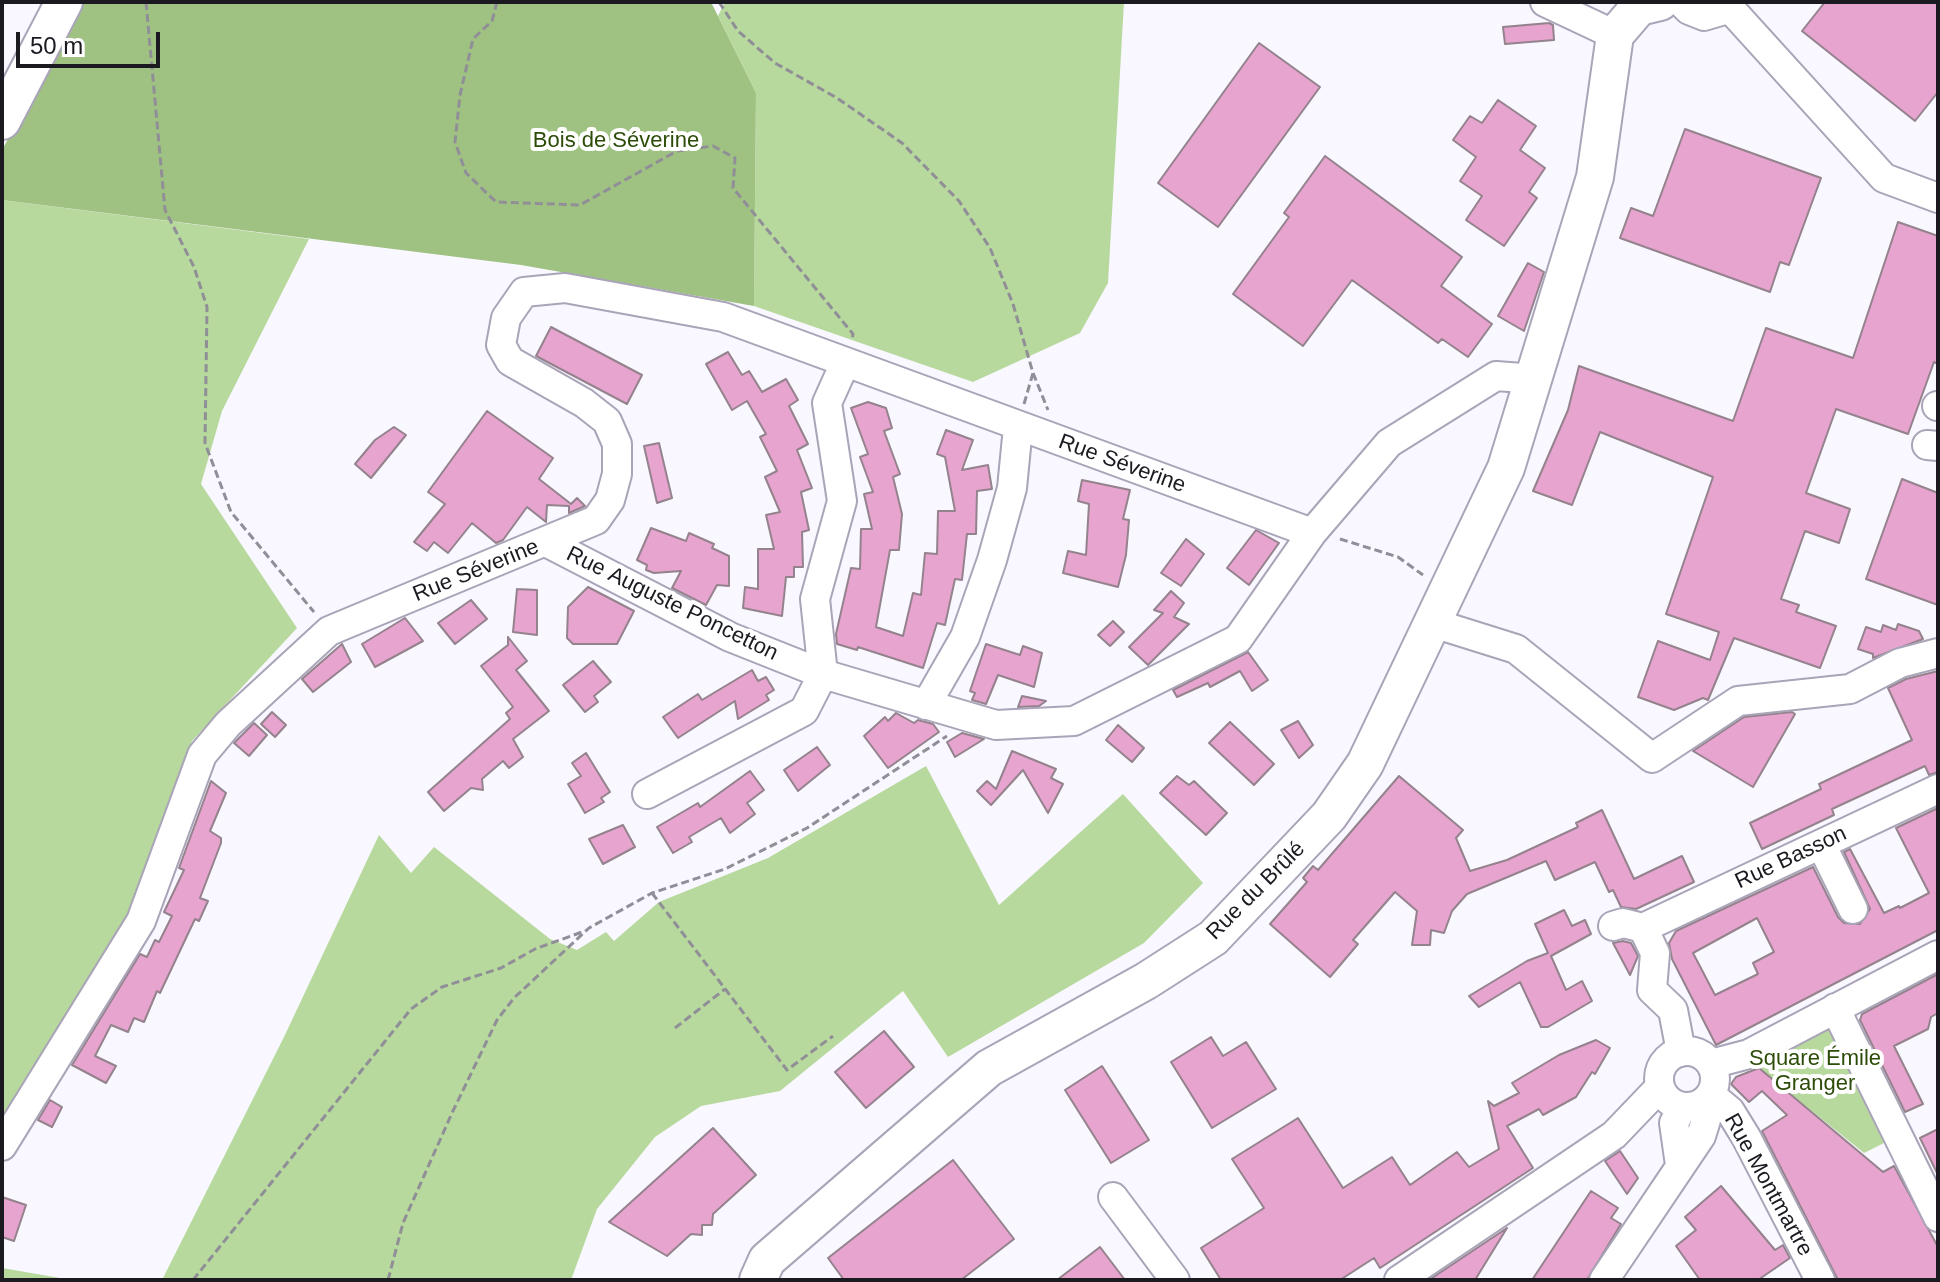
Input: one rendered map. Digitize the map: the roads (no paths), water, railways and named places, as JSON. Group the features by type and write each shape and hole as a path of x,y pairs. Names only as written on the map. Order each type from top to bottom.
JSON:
{"main road":[{"path":"2,121 8,86 39,2"},
{"path":"8,86 64,2"},
{"path":"1536,379 1595,177 1615,35 1639,7 1660,2"},
{"name":"Rue du Brûlé","path":"758,1280 767,1260 989,1068 1146,981 1213,938 1329,816 1365,764 1433,623 1506,468 1536,379"}],"street":[{"path":"1545,2 1615,35"},
{"path":"1681,2 1689,10 1704,16 1713,15 1728,4 1884,178 1938,198"},
{"name":"Rue Séverine","path":"2,1146 141,921 202,755 228,724 329,631 596,520 610,500 617,474 617,444 607,421 584,403 510,361 501,345 506,318 524,292 565,288 723,317 1321,535"},
{"path":"647,794 804,711 823,674 815,599 842,501 827,403 845,363"},
{"name":"Rue Auguste Poncetton","path":"546,542 730,637 823,674 996,725 1074,721 1238,639 1389,443 1496,376 1536,379"},
{"path":"926,705 965,637 992,560 1012,488 1018,427"},
{"path":"1433,623 1516,649 1652,758 1738,701 1850,689 1900,663 1938,653"},
{"name":"Rue Basson","path":"1643,928 1938,789"},
{"path":"1821,844 1853,909"},
{"path":"1613,926 1623,923 1643,928 1655,953 1652,990 1673,1010 1681,1052"},
{"path":"1711,1064 1749,1054 1938,955"},
{"path":"1835,1008 1938,1217"},
{"path":"1614,1135 1644,1125 1715,1083 1711,1064 1699,1054 1681,1052 1663,1065 1686,1100"},
{"path":"1399,1280 1614,1135 1686,1100"},
{"path":"1686,1100 1674,1123 1686,1146"},
{"name":"Rue Montmartre","path":"1686,1100 1730,1111 1820,1280"},
{"path":"1644,1125 1686,1146 1746,1137"},
{"path":"1604,1280 1686,1146"},
{"path":"1113,1197 1175,1280"}],"park label":[{"name":"Bois de Séverine","path":"616,141"},
{"name":"Square Émile Granger","path":"1815,1072"}]}
